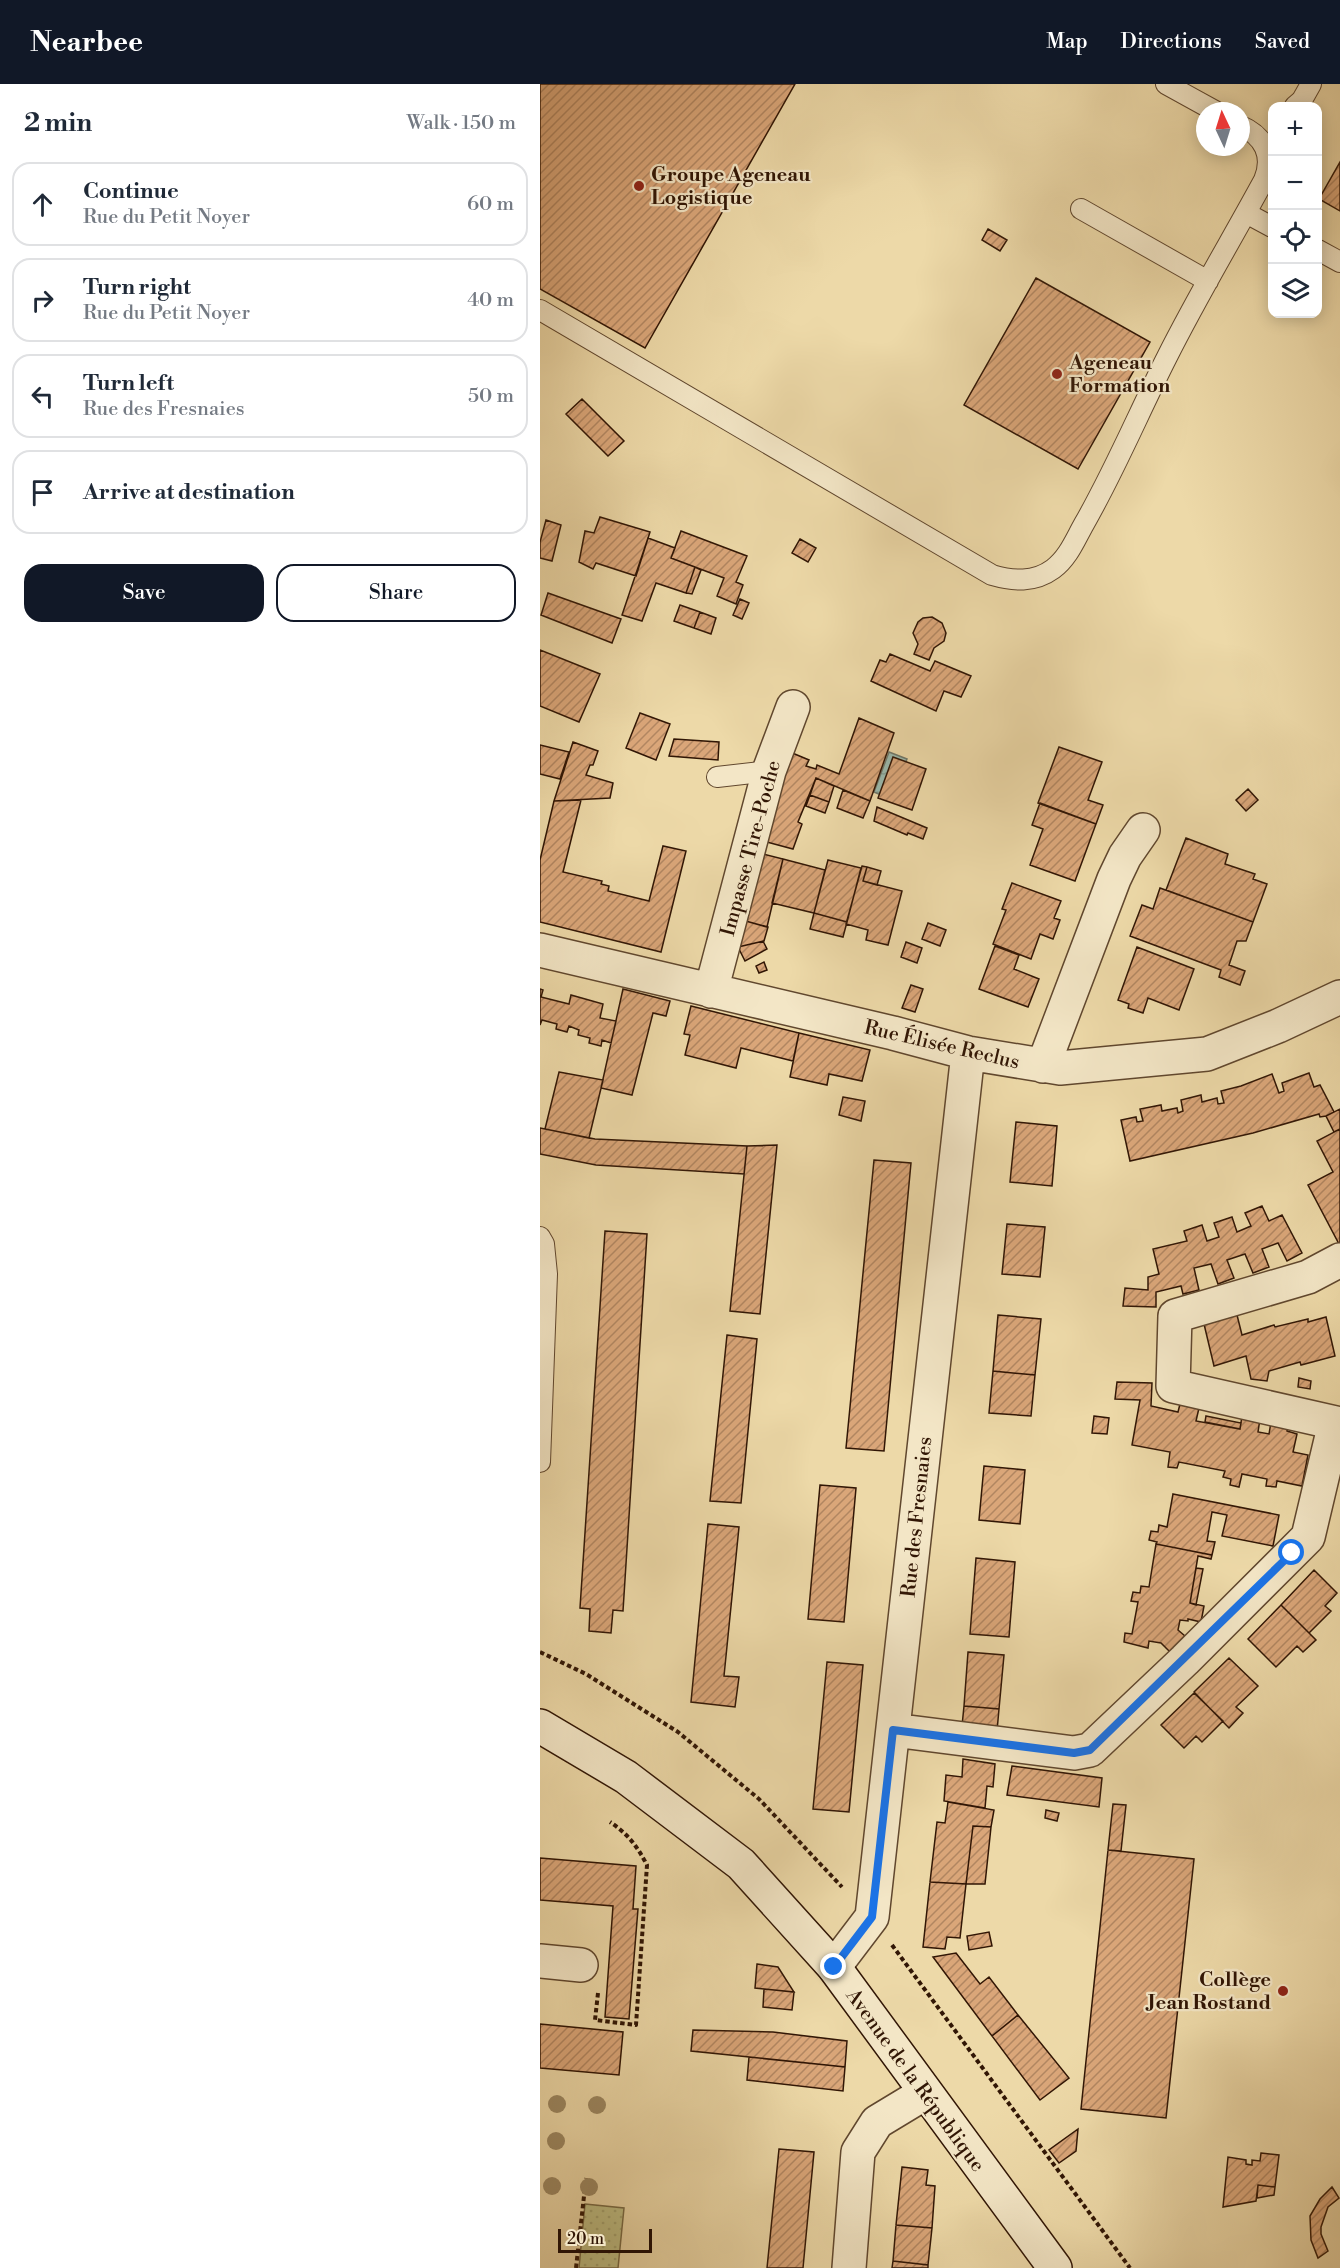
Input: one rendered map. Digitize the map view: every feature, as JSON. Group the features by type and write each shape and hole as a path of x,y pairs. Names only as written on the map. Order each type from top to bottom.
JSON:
{"street":[{"name":"Impasse Tire-Poche","path":"711,991 769,771 793,707"},
{"path":"1043,1066 1114,879 1125,856 1143,830"},
{"name":"Rue Élisée Reclus","path":"540,950 968,1053 1060,1068 1206,1054 1278,1026 1340,997"},
{"name":"Rue des Fresnaies","path":"834,1967 872,1917 968,1053"},
{"path":"893,1730 1074,1753 1090,1750 1185,1660 1308,1537 1338,1423 1173,1386 1175,1316 1308,1277 1340,1260"},
{"name":"Avenue de la République","path":"540,1726 626,1777 741,1864 834,1967 1055,2268"},
{"path":"540,1961 581,1965"},
{"path":"849,2268 858,2152 877,2122 925,2093"}],"lane":[{"path":"1167,84 1199,102"},
{"path":"1300,102 1311,84"},
{"path":"540,310 992,574 1007,579 1023,580 1046,573 1065,557 1108,483 1167,357 1268,171 1267,134 1250,129"},
{"path":"1081,209 1208,281"},
{"path":"1246,213 1268,224"},
{"path":"1322,253 1340,262"},
{"path":"717,777 769,771"},
{"path":"540,1237 544,1244 547,1274 540,1462"}],"path":[{"path":"581,1965 600,1968 596,2020 636,2025 647,1865 635,1843 624,1831 610,1822"},
{"path":"576,2268 586,2178"}],"green space":[{"path":"585,2204 624,2208 618,2268 579,2268"}],"water":[{"path":"889,752 907,759 891,799 874,792"}],"building":[{"name":"Groupe Ageneau Logistique","path":"540,84 795,84 645,348 540,289"},
{"path":"1340,162 1340,211 1322,201 1322,194"},
{"path":"988,229 1007,240 1000,251 982,240"},
{"name":"Ageneau Formation","path":"1036,278 1150,342 1078,469 964,405"},
{"path":"582,399 624,441 608,456 566,414"},
{"path":"600,517 650,532 636,576 596,563 593,569 579,562 585,531 594,533"},
{"path":"546,520 561,525 552,561 540,558 540,542"},
{"path":"681,531 747,556 736,582 743,585 736,604 717,596 724,578 671,558"},
{"path":"648,538 675,548 671,558 695,567 686,593 656,583 642,621 622,615"},
{"path":"800,539 816,548 808,562 792,553"},
{"path":"695,567 701,570 692,594 686,593"},
{"path":"548,593 621,619 612,643 541,615"},
{"path":"740,599 749,603 742,619 733,615"},
{"path":"680,605 700,612 694,628 674,621"},
{"path":"700,612 716,618 711,634 694,628"},
{"path":"932,617 942,623 946,633 944,641 934,648 929,660 914,654 918,644 913,633 918,622 923,618"},
{"path":"540,650 600,674 579,722 540,706"},
{"path":"890,654 930,671 935,661 971,676 961,697 944,691 936,711 871,681 880,660 886,662"},
{"path":"640,713 670,724 656,760 626,748"},
{"path":"859,718 894,733 870,801 816,778 798,822 802,824 793,849 763,841 790,752 809,760 806,766 816,769 817,765 839,774"},
{"path":"674,739 719,742 718,760 669,756"},
{"path":"573,742 598,751 586,775 613,783 610,798 554,801"},
{"path":"540,745 569,752 560,779 540,774"},
{"path":"1059,747 1102,762 1088,800 1103,805 1096,824 1038,803"},
{"path":"893,757 926,769 912,810 878,798"},
{"path":"816,778 834,786 829,802 810,795"},
{"path":"1248,789 1258,800 1246,811 1236,800"},
{"path":"843,790 870,801 863,818 837,808"},
{"path":"810,795 829,802 825,813 806,806"},
{"path":"581,800 563,872 602,881 601,884 609,886 608,891 649,901 663,846 686,851 661,952 540,922 540,860 554,801"},
{"path":"1040,803 1096,824 1075,881 1030,865 1043,829 1032,825"},
{"path":"877,807 927,828 923,839 874,821"},
{"path":"1186,838 1228,854 1225,864 1255,874 1253,879 1267,884 1253,922 1166,890"},
{"path":"759,853 783,859 767,927 742,920"},
{"path":"783,859 825,870 814,913 772,903"},
{"path":"828,860 861,868 847,922 814,913"},
{"path":"862,866 867,867 863,881 902,891 888,945 866,940 868,930 846,924"},
{"path":"867,867 881,871 877,885 863,881"},
{"path":"1012,883 1061,901 1054,918 1060,920 1053,939 1040,934 1031,959 993,944 1006,910 1002,909"},
{"path":"1160,888 1253,922 1246,941 1237,941 1229,965 1245,971 1240,985 1219,977 1221,970 1130,936 1142,905 1153,909"},
{"path":"814,913 847,922 843,937 810,929"},
{"path":"742,920 768,927 764,941 738,947"},
{"path":"928,923 946,930 940,946 922,939"},
{"path":"763,941 767,949 745,961 738,947"},
{"path":"906,942 922,948 917,963 901,957"},
{"path":"995,946 1019,955 1014,969 1039,979 1028,1007 979,989"},
{"path":"1137,947 1194,969 1179,1010 1148,998 1143,1013 1128,1008 1129,1004 1118,1000"},
{"path":"764,962 767,970 759,973 756,966"},
{"path":"911,985 923,989 915,1012 902,1008"},
{"path":"540,989 543,990 541,997 569,1004 571,995 603,1004 600,1018 616,1021 611,1043 602,1040 601,1046 589,1043 590,1038 578,1035 579,1030 569,1026 567,1032 556,1029 557,1024 542,1020 540,1025"},
{"path":"623,989 670,1001 666,1016 653,1013 632,1095 601,1088"},
{"path":"691,1006 799,1033 793,1061 741,1048 736,1068 685,1055 690,1035 684,1034"},
{"path":"799,1033 870,1050 862,1081 829,1074 827,1085 790,1077"},
{"path":"559,1072 603,1080 589,1138 545,1129"},
{"path":"1309,1073 1314,1087 1320,1085 1334,1112 1326,1116 1320,1117 1319,1114 1253,1133 1130,1161 1121,1120 1136,1117 1137,1122 1143,1121 1140,1109 1161,1105 1162,1111 1177,1108 1178,1113 1183,1111 1181,1100 1201,1095 1202,1102 1217,1098 1218,1104 1224,1103 1221,1091 1272,1074 1279,1093 1284,1091 1282,1083"},
{"path":"843,1097 865,1101 861,1121 839,1115"},
{"path":"1340,1109 1340,1129 1334,1132 1326,1116"},
{"path":"1016,1122 1057,1126 1052,1186 1010,1182"},
{"path":"540,1128 595,1139 747,1146 744,1174 596,1165 540,1154"},
{"path":"1340,1129 1339,1244 1308,1185 1333,1172 1317,1141"},
{"path":"777,1145 760,1314 730,1311 747,1146"},
{"path":"874,1160 911,1163 884,1451 846,1448"},
{"path":"1262,1206 1269,1221 1282,1215 1302,1253 1287,1261 1278,1243 1262,1249 1269,1267 1253,1273 1245,1254 1227,1260 1234,1278 1218,1284 1211,1264 1194,1268 1199,1290 1183,1294 1181,1286 1156,1292 1156,1307 1123,1306 1125,1288 1148,1290 1148,1277 1159,1274 1153,1249 1187,1241 1184,1231 1202,1225 1207,1241 1219,1237 1214,1223 1232,1217 1237,1232 1251,1226 1245,1213"},
{"path":"1007,1224 1045,1227 1040,1277 1002,1274"},
{"path":"605,1231 647,1234 623,1611 613,1610 611,1633 589,1631 590,1609 580,1608"},
{"path":"1236,1311 1242,1335 1274,1325 1275,1327 1308,1319 1308,1322 1326,1317 1335,1356 1301,1365 1300,1362 1269,1371 1267,1381 1251,1379 1246,1356 1214,1366 1204,1324 1218,1321 1217,1316"},
{"path":"998,1315 1041,1319 1035,1375 993,1371"},
{"path":"727,1335 757,1339 741,1503 710,1501"},
{"path":"993,1371 1035,1375 1031,1416 989,1413"},
{"path":"1299,1378 1311,1381 1310,1389 1298,1387"},
{"path":"1117,1382 1152,1383 1151,1406 1178,1412 1180,1404 1199,1408 1196,1421 1240,1429 1242,1416 1260,1419 1258,1432 1269,1434 1271,1422 1288,1425 1287,1431 1297,1434 1293,1452 1308,1455 1302,1486 1277,1481 1276,1487 1266,1486 1267,1479 1242,1474 1239,1487 1230,1485 1231,1479 1223,1477 1225,1471 1179,1462 1177,1468 1168,1467 1170,1452 1132,1445 1140,1400 1115,1399"},
{"path":"1094,1416 1109,1418 1107,1434 1092,1433"},
{"path":"1206,1416 1241,1423 1240,1429 1205,1422"},
{"path":"984,1466 1025,1470 1020,1524 979,1520"},
{"path":"820,1485 856,1488 844,1622 808,1619"},
{"path":"1173,1494 1279,1515 1273,1546 1222,1536 1227,1515 1212,1512 1207,1541 1215,1542 1212,1555 1156,1544 1157,1542 1149,1540 1151,1531 1158,1532 1159,1525 1167,1527"},
{"path":"708,1524 739,1527 724,1676 739,1677 735,1707 691,1702"},
{"path":"1156,1544 1212,1555 1211,1559 1198,1556 1190,1603 1204,1606 1201,1622 1180,1620 1178,1630 1185,1636 1170,1652 1161,1643 1149,1641 1148,1648 1124,1642 1125,1633 1132,1634 1138,1602 1131,1601 1133,1592 1140,1593 1141,1586 1149,1587"},
{"path":"976,1558 1015,1562 1009,1637 970,1634"},
{"path":"1196,1568 1203,1569 1196,1605 1190,1603"},
{"path":"1314,1570 1337,1593 1325,1606 1331,1611 1309,1633 1281,1605"},
{"path":"1281,1605 1316,1640 1303,1652 1297,1646 1276,1667 1248,1639"},
{"path":"968,1652 1004,1655 999,1709 964,1706"},
{"path":"1229,1658 1258,1686 1236,1707 1243,1713 1229,1728 1194,1692"},
{"path":"827,1662 863,1665 849,1812 813,1809"},
{"path":"1194,1693 1223,1721 1202,1742 1196,1736 1184,1748 1161,1725"},
{"path":"964,1706 999,1709 997,1731 962,1726"},
{"path":"963,1759 995,1764 993,1787 987,1786 985,1808 944,1801 946,1775 962,1777"},
{"path":"1012,1766 1102,1778 1099,1807 1007,1795"},
{"path":"948,1802 994,1810 991,1827 973,1826 966,1884 930,1882 937,1822 945,1823"},
{"path":"1113,1804 1126,1805 1121,1851 1108,1850"},
{"path":"1046,1810 1059,1813 1057,1821 1045,1818"},
{"path":"973,1826 991,1827 985,1884 966,1884"},
{"path":"1108,1850 1194,1859 1166,2118 1081,2109"},
{"path":"540,1858 636,1866 633,1909 638,1909 629,2019 605,2017 613,1906 540,1900"},
{"path":"930,1882 966,1884 960,1938 947,1937 945,1949 923,1947"},
{"path":"989,1932 992,1946 969,1950 967,1936"},
{"path":"956,1953 980,1984 989,1977 1018,2015 992,2036 933,1957"},
{"path":"757,1964 778,1967 794,1992 755,1988"},
{"path":"764,1989 794,1992 792,2010 763,2007"},
{"path":"1018,2015 1069,2078 1040,2100 992,2036"},
{"path":"540,2024 623,2032 619,2075 540,2068"},
{"path":"693,2030 773,2032 847,2041 845,2067 691,2051"},
{"path":"749,2057 845,2067 843,2091 747,2080"},
{"path":"1078,2129 1076,2151 1059,2163 1049,2150"},
{"path":"779,2149 814,2152 803,2268 767,2268"},
{"path":"1261,2153 1279,2155 1275,2187 1258,2185 1256,2201 1223,2207 1228,2157 1246,2160 1246,2164 1252,2165 1252,2160 1260,2161"},
{"path":"902,2167 928,2170 926,2185 935,2186 932,2228 896,2225"},
{"path":"1258,2185 1275,2187 1274,2195 1257,2198"},
{"path":"1332,2187 1339,2198 1328,2207 1321,2227 1321,2234 1328,2251 1318,2258 1311,2240 1310,2216 1320,2199"},
{"path":"896,2225 932,2228 928,2265 893,2261"},
{"path":"893,2261 928,2265 928,2268 892,2268"}],"place":[{"name":"Groupe Ageneau Logistique","path":"639,186"},
{"name":"Ageneau Formation","path":"1057,374"},
{"name":"Collège Jean Rostand","path":"1283,1991"}],"route":[{"path":"834,1967 850,1949 872,1917 893,1730 1074,1753 1090,1750 1185,1660 1292,1553"}]}
